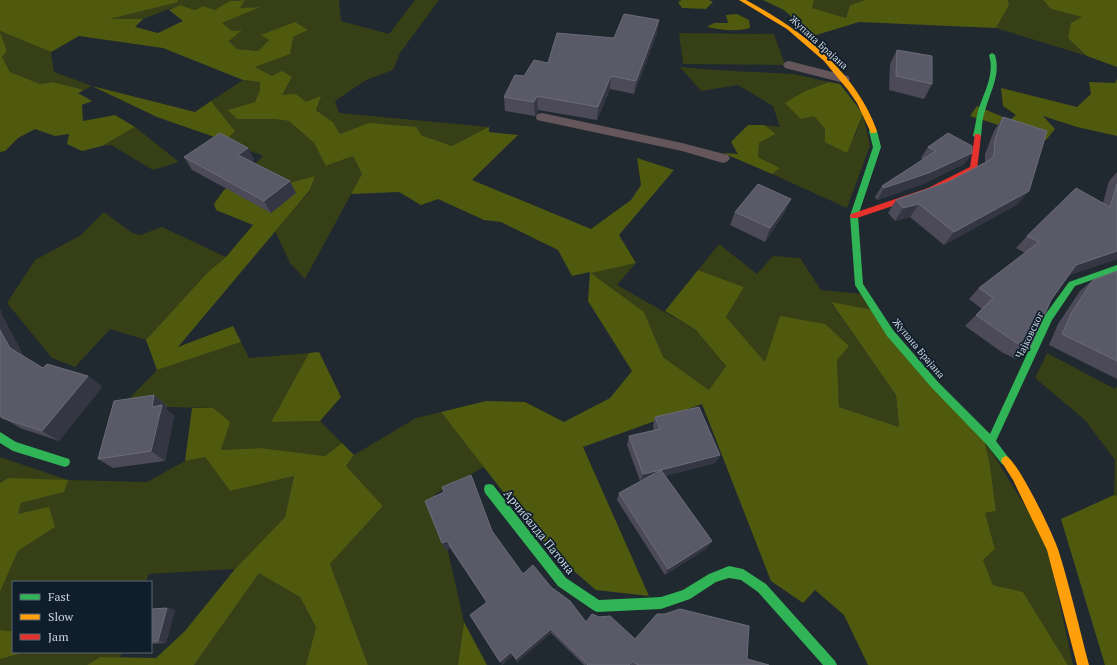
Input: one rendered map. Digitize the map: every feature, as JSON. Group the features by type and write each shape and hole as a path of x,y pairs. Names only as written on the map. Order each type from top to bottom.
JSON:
{"street":[{"name":"Жупана Брајана","path":"742,0 763,11 791,29 844,79 862,104 872,125 877,147 854,216 859,285 890,333 935,384 991,442 1017,476 1052,549 1083,665"},
{"path":"854,216 926,192 974,168 975,150 981,113 996,62 992,55"},
{"name":"Чајковског","path":"991,442 1048,318 1072,284 1117,268"},
{"path":"0,438 13,446 65,462"},
{"name":"Арчибалда Патона","path":"489,489 562,582 597,606 661,603 686,595 718,576 729,572 743,575 762,588 831,665"}],"lane":[{"path":"789,65 844,79"},
{"path":"542,117 682,147 723,158"}],"green space":[{"path":"0,0 177,0 178,2 110,19 143,19 135,27 158,33 183,21 169,10 180,5 195,10 203,6 215,10 230,1 245,0 240,8 260,7 222,23 232,31 242,30 229,41 237,49 258,51 269,40 261,35 295,22 308,30 293,37 290,54 255,67 272,76 282,71 292,77 282,95 296,94 306,102 321,96 316,110 333,122 340,134 369,123 416,127 421,135 452,146 489,127 489,132 518,135 472,180 591,229 631,200 641,185 637,158 674,170 619,235 636,263 591,273 644,312 663,357 709,390 726,366 696,330 665,311 698,270 744,287 726,317 765,362 780,316 825,324 849,346 837,360 839,407 899,427 896,395 831,302 873,310 984,439 990,465 996,511 985,513 995,549 983,560 993,585 1023,592 1068,665 868,665 844,615 815,590 803,603 771,581 702,404 583,447 649,596 596,590 546,547 441,412 486,401 525,402 564,422 610,398 632,371 588,301 590,272 572,276 558,250 501,222 484,220 438,199 421,205 399,192 351,194 362,174 353,156 326,166 314,143 289,121 274,119 237,119 227,110 255,102 260,90 260,82 243,80 163,48 79,36 51,52 0,31"},
{"path":"177,0 234,0 215,10 203,6 195,10 180,5 143,19 110,19 178,1"},
{"path":"245,0 339,0 341,21 389,34 415,0 439,0 400,53 393,70 366,80 335,101 339,113 489,127 488,132 452,146 421,135 369,124 340,134 333,122 306,102 281,95 292,78 272,76 254,67 270,61 293,37 307,30 274,31 262,35 269,40 258,51 237,49 229,40 241,30 232,31 221,23 259,7 240,8"},
{"path":"682,0 709,0 713,2 706,9 682,8 678,2"},
{"path":"763,0 814,0 812,8 846,18 850,5 865,0 1008,0 1009,5 996,28 859,22 813,36 784,10"},
{"path":"814,0 865,0 850,5 846,18 811,8"},
{"path":"1008,0 1043,0 1051,9 1082,17 1068,37 1087,56 996,28 1009,5"},
{"path":"1043,0 1117,0 1117,67 1087,56 1068,38 1071,23 1082,17 1051,9"},
{"path":"737,14 749,20 750,28 728,30 707,27 714,23 728,23 726,15"},
{"path":"0,31 51,52 54,72 92,86 84,90 53,82 40,84 10,72 2,57 7,51"},
{"path":"0,32 7,51 2,57 10,72 40,84 53,82 84,90 78,93 92,101 82,105 83,121 115,115 135,127 102,146 82,151 67,144 69,134 55,136 35,129 18,138 5,151 0,152"},
{"path":"679,33 774,34 785,65 683,64"},
{"path":"680,67 794,74 829,82 805,91 814,116 825,129 855,136 863,114 870,146 847,208 772,174 780,168 758,157 759,143 776,134 764,125 780,127 773,106 738,85 701,91"},
{"path":"1117,79 1117,136 1077,127 1043,116 1055,129 1046,140 970,116 977,106 1010,120 1016,115 1003,106 1001,88 1077,107 1091,94 1089,82 1115,83"},
{"path":"243,80 260,82 260,90 255,102 227,110 237,119 274,119 289,121 314,143 327,166 353,156 362,174 305,279 290,263 275,231 310,191 315,176 266,189 247,172 263,156 226,141 235,131 211,101"},
{"path":"829,82 840,84 863,114 847,153 825,142 825,129 814,116 801,119 785,103 805,91"},
{"path":"92,86 195,112 211,101 235,131 226,141 157,117"},
{"path":"748,125 764,125 776,134 759,143 758,157 780,168 772,174 723,153 738,154 731,142"},
{"path":"135,127 179,162 153,170 111,145 102,146"},
{"path":"247,172 266,189 315,176 310,190 178,347 233,326 241,342 157,370 146,340 208,272 226,257 253,225 216,210 214,204 224,190"},
{"path":"104,212 132,233 141,235 162,227 226,257 208,272 146,340 110,329 75,367 52,358 7,303 35,260 81,235"},
{"path":"719,244 757,274 773,256 800,258 821,290 862,294 873,310 831,303 896,395 899,427 839,407 837,360 765,362 726,317 744,287 698,270"},
{"path":"636,263 617,285 696,330 726,366 709,390 663,357 644,312 590,272"},
{"path":"241,342 249,358 309,353 271,422 320,421 342,443 325,456 260,448 221,450 213,408 122,406 157,370"},
{"path":"319,352 341,397 320,421 271,422 309,353"},
{"path":"1047,353 1115,389 1117,386 1117,496 1114,495 1115,460 1085,420 1035,378"},
{"path":"192,408 213,408 230,422 221,450 260,448 325,456 342,443 354,455 346,466 383,506 330,564 368,665 306,665 316,627 300,597 259,573 194,665 87,665 100,657 156,658 185,631 235,569 285,517 294,476 230,491 205,457 185,461"},
{"path":"441,412 484,467 435,494 464,622 458,665 368,665 330,564 383,506 346,466 354,455 416,418"},
{"path":"984,439 1046,540 1073,665 1068,665 1023,592 993,585 983,560 995,549 985,513 996,511 990,465"},
{"path":"0,457 68,480 147,482 185,461 205,457 230,491 294,476 285,517 235,569 149,574 146,581 12,581 12,631 0,630 0,592 18,551 55,527 18,514 21,503 64,492 8,478 0,483"},
{"path":"8,478 68,480 64,492 21,503 18,514 49,507 55,527 18,551 0,592 0,483"},
{"path":"1114,495 1117,496 1117,665 1105,665 1061,519"},
{"path":"259,572 300,597 316,627 306,665 194,665"},
{"path":"464,622 487,665 458,665"},
{"path":"0,630 12,631 12,653 19,654 0,659"},
{"path":"122,653 120,657 100,657 87,665 0,665 0,659 19,654"}],"building":[{"path":"624,14 659,20 636,81 611,76 598,107 537,96 534,102 504,97 515,75 524,76 534,60 548,63 557,33 614,38"},
{"path":"897,50 932,56 932,84 896,76"},
{"path":"1003,117 1047,131 1029,191 954,232 919,204 903,208 896,200 948,182 990,160 994,155 995,140"},
{"path":"220,133 248,148 238,155 290,181 264,201 184,157"},
{"path":"948,133 972,146 972,153 931,172 884,188 882,186 936,151 928,147"},
{"path":"758,184 791,199 770,228 735,212"},
{"path":"1117,184 1117,251 1076,265 1051,300 1029,349 1015,342 976,315 993,298 979,288 1039,242 1027,236 1076,188 1110,207"},
{"path":"1117,271 1117,361 1062,334 1072,312 1093,280"},
{"path":"0,330 10,348 43,368 47,364 88,376 42,431 2,418 0,416"},
{"path":"154,395 152,407 162,405 151,451 98,459 114,401"},
{"path":"699,407 720,455 643,474 629,436 660,429 655,417"},
{"path":"661,470 712,541 668,569 619,493"},
{"path":"471,475 492,531 523,574 533,565 551,587 570,601 586,622 592,614 599,617 610,616 635,639 657,614 665,614 680,609 749,626 747,659 769,665 638,665 632,661 629,665 588,665 551,629 516,659 511,652 500,662 470,615 487,602 447,541 442,543 425,501 444,492 442,487"},
{"path":"167,608 158,641 152,641 152,609"}],"traffic: fast":[{"path":"977,136 981,112 993,76 994,62 992,55"},
{"path":"873,131 877,147 854,216 859,285 890,333 935,385 991,442 1006,461"},
{"path":"991,442 1048,318 1072,284 1117,268"},
{"path":"0,437 13,446 65,462"},
{"path":"489,489 562,582 597,606 661,603 686,595 713,578 729,572 743,575 762,588 831,665"}],"traffic: slow":[{"path":"742,0 789,28 827,60 851,88 861,103 873,131"},
{"path":"1006,461 1017,476 1052,549 1083,665"}],"traffic: jam":[{"path":"854,216 931,190 974,168 977,136"}]}
